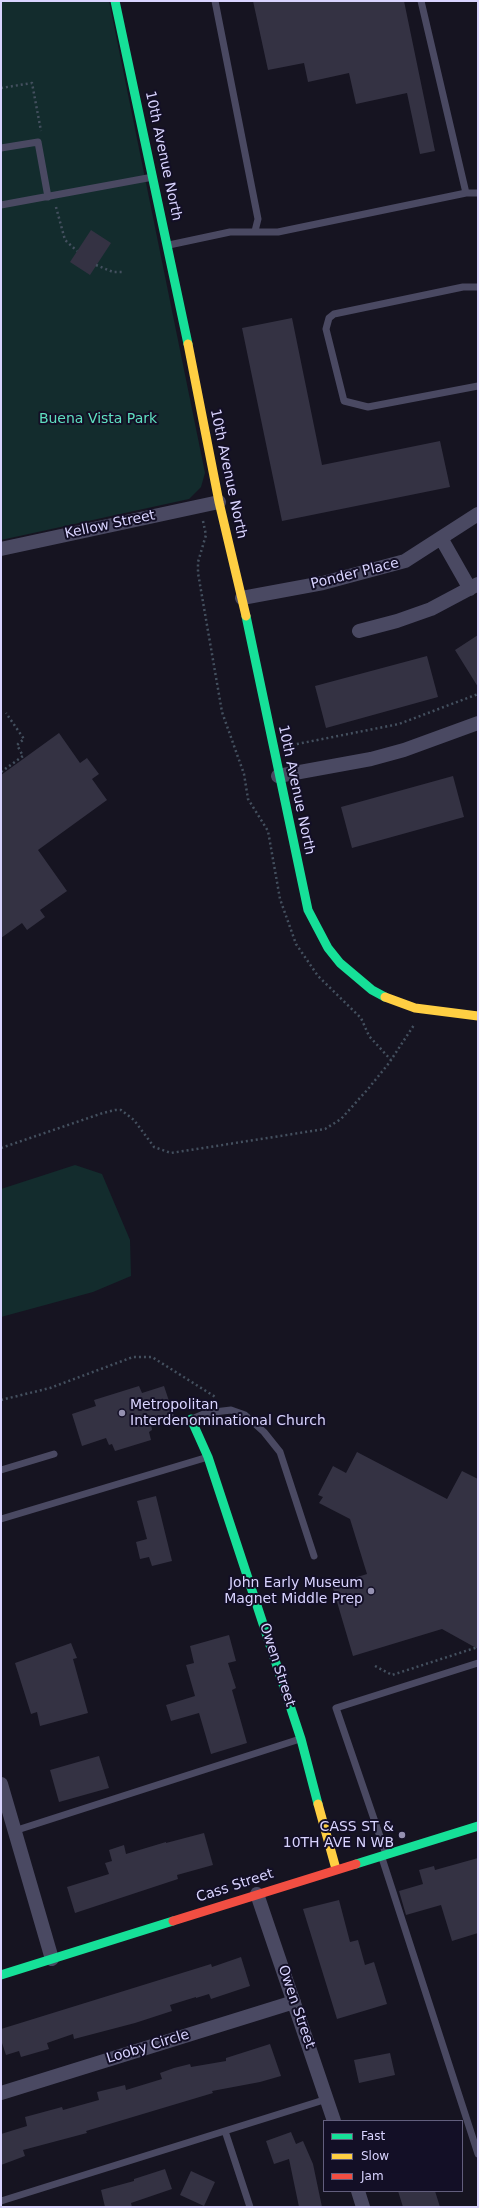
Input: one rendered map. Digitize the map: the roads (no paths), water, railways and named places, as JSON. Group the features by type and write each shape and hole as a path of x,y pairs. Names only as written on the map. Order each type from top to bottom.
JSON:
{"street":[{"name":"10th Avenue North","path":"115,1 154,177 219,502 242,598 278,776 308,910 328,948 340,963 372,990 392,1001 424,1010 478,1016"},
{"name":"Kellow Street","path":"1,549 219,502"},
{"name":"Ponder Place","path":"242,598 323,583 405,561 478,514"},
{"path":"358,632 432,609 474,587 441,538"},
{"path":"278,776 391,753 478,723"},
{"name":"Owen Street","path":"192,1419 208,1457 301,1739 336,1869"},
{"path":"1,1784 52,1959"},
{"name":"Cass Street","path":"1,1975 336,1869 478,1826"},
{"name":"Owen Street","path":"258,1894 334,2120"},
{"name":"Looby Circle","path":"1,2093 294,2002"},
{"path":"358,2192 363,2207"}],"lane":[{"path":"215,1 258,219 255,230"},
{"path":"421,1 466,193"},
{"path":"1,148 38,142 50,196"},
{"path":"1,205 154,177"},
{"path":"168,245 230,232 255,230 278,232 466,193 478,193"},
{"path":"478,287 463,287 334,314 329,318 326,328 344,401 368,407 478,386"},
{"path":"192,1419 206,1413 230,1410 245,1415 264,1432 280,1452 314,1556"},
{"path":"1,1470 54,1454"},
{"path":"1,1519 208,1457"},
{"path":"478,1663 336,1708 478,2154"},
{"path":"14,1830 301,1739"},
{"path":"1,2201 327,2099"},
{"path":"225,2131 250,2207"}],"place":[{"name":"Metropolitan Interdenominational Church","path":"122,1413"},
{"name":"John Early Museum Magnet Middle Prep","path":"371,1591"},
{"name":"CASS ST & 10TH AVE N WB","path":"402,1835"}],"park label":[{"name":"Buena Vista Park","path":"98,419"}]}
